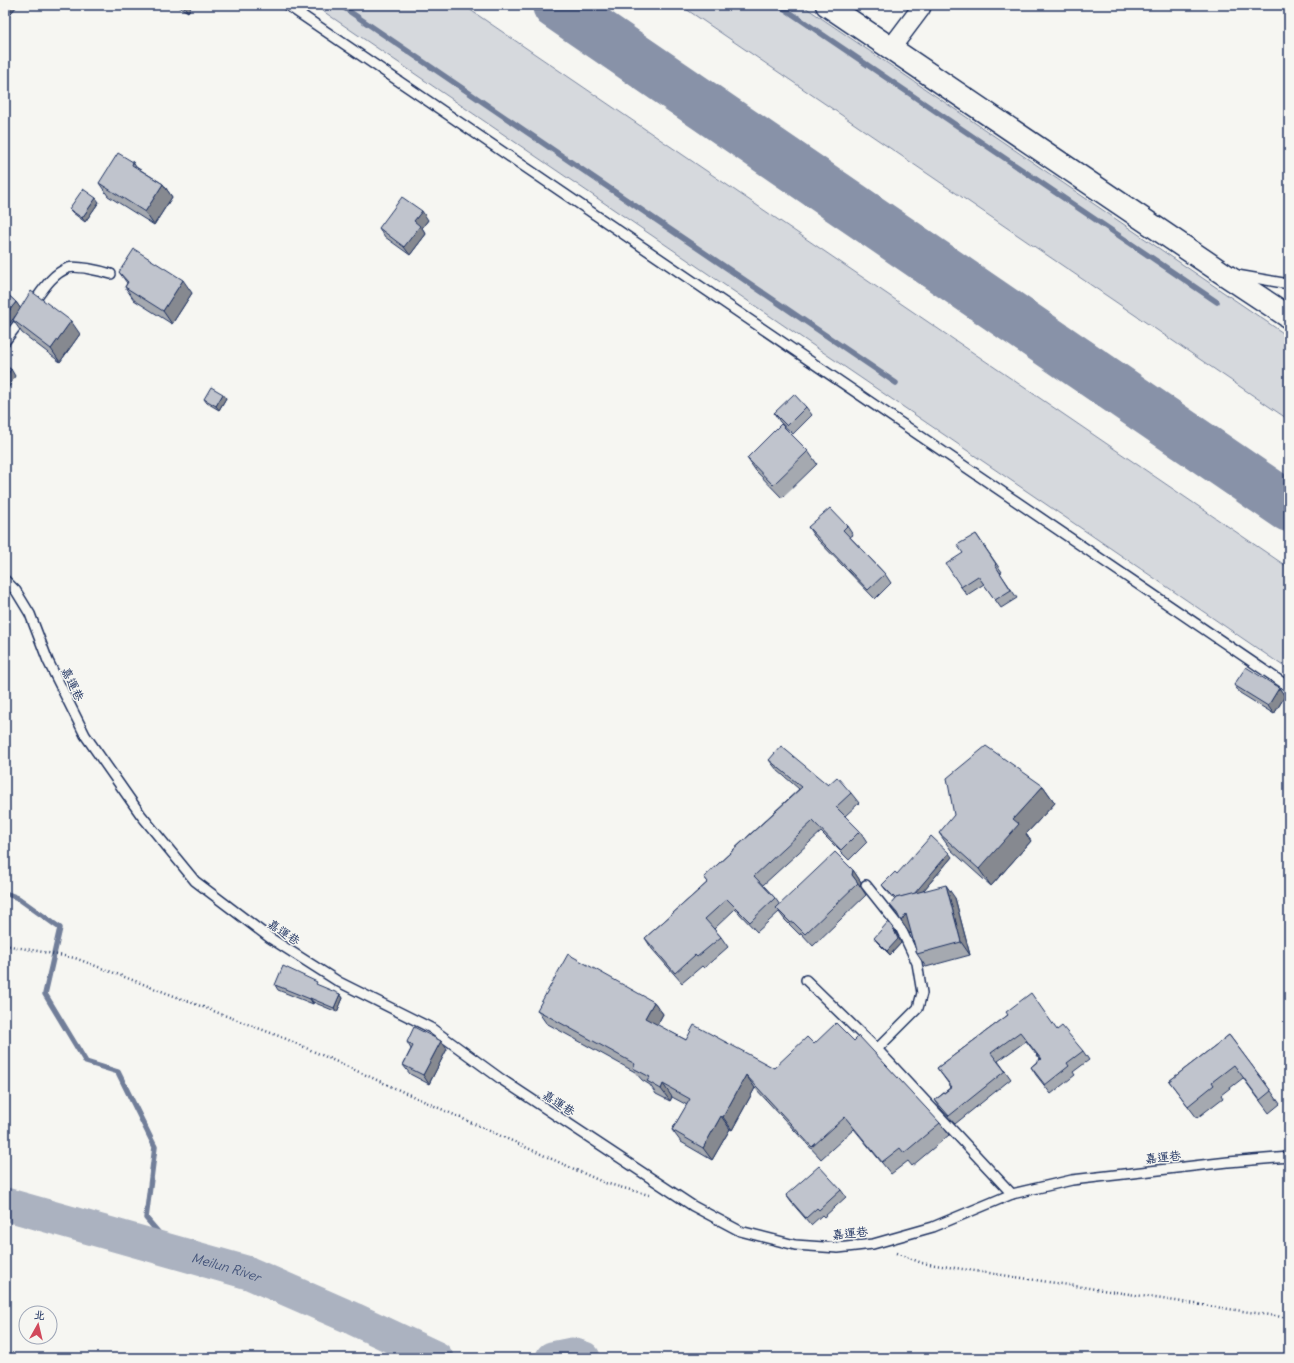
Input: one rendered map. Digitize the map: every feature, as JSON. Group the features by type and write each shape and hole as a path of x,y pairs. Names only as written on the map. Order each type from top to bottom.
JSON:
{"street":[{"path":"827,5 1289,317"},
{"path":"891,48 922,7"}],"lane":[{"path":"287,5 1289,687"},
{"path":"5,341 53,278 68,268 94,270 110,274"},
{"path":"1221,272 1289,284"},
{"name":"嘉運巷","path":"5,580 16,591 30,614 48,661 85,735 141,815 194,881 270,938 339,982 431,1028 501,1079 699,1209 740,1231 795,1245 838,1248 873,1244 933,1227 1012,1194 1072,1180 1220,1163 1289,1157"},
{"path":"866,884 901,929 917,963 922,993 918,1008 877,1049"},
{"path":"806,980 877,1049 1012,1194"}],"path":[{"path":"5,945 75,958 284,1038 605,1183 656,1196"},
{"path":"873,1244 922,1263 1289,1318"}],"shaded area":[{"path":"314,5 463,5 1289,568 1289,670"},
{"path":"680,5 802,5 1289,337 1289,420"}],"building":[{"path":"118,153 133,162 132,165 163,184 145,212 99,183"},
{"path":"83,189 96,198 82,218 69,209"},
{"path":"402,197 422,211 414,221 420,226 404,247 379,228"},
{"path":"134,249 183,280 163,311 125,287 128,282 119,272"},
{"path":"31,291 71,321 51,349 13,320"},
{"path":"5,292 16,302 5,316"},
{"path":"5,366 11,369 5,379"},
{"path":"211,387 223,394 216,406 204,399"},
{"path":"794,394 806,407 787,426 774,413"},
{"path":"781,424 808,451 773,485 747,458"},
{"path":"830,508 847,526 843,530 885,574 868,590 808,527"},
{"path":"976,534 1011,590 995,600 978,576 961,587 946,564 963,553 957,545"},
{"path":"1246,667 1279,688 1268,706 1234,685"},
{"path":"781,746 828,785 837,777 851,793 836,807 860,831 841,850 813,821 754,876 775,898 750,922 727,899 705,919 721,937 697,957 695,955 675,973 645,938 708,882 704,877 802,787 769,760"},
{"path":"986,746 1043,786 1013,819 1019,824 979,869 939,833 954,815 947,778"},
{"path":"931,836 949,853 914,894 896,899 882,885 895,872 897,874"},
{"path":"835,852 853,870 852,875 858,883 805,934 776,908"},
{"path":"946,885 961,942 917,954 906,914 901,921 897,913 890,905 896,898"},
{"path":"888,922 893,928 898,939 887,951 874,938"},
{"path":"568,954 654,1002 645,1018 686,1040 694,1025 774,1068 807,1037 814,1044 836,1023 854,1041 859,1036 940,1123 904,1153 900,1148 882,1162 845,1117 812,1147 746,1075 723,1117 721,1116 703,1148 672,1130 690,1099 663,1084 661,1089 647,1081 650,1077 633,1068 635,1064 537,1010"},
{"path":"283,966 317,982 316,984 340,994 334,1008 275,985"},
{"path":"1031,993 1057,1030 1062,1026 1083,1051 1067,1063 1069,1066 1045,1085 1031,1067 1041,1059 1020,1032 991,1053 1005,1071 949,1116 935,1100 952,1087 937,1068 1008,1015 1006,1012"},
{"path":"414,1027 441,1041 423,1075 403,1065 413,1046 407,1042"},
{"path":"1229,1035 1271,1091 1260,1100 1234,1065 1212,1082 1214,1085 1188,1106 1169,1081"},
{"path":"819,1166 841,1190 819,1210 817,1208 806,1218 786,1195"}],"waterway":[{"path":"340,5 896,383"},
{"path":"779,5 1217,302"},
{"path":"5,893 18,898 60,928 45,994 86,1062 118,1072 155,1147 146,1218 175,1252"},
{"name":"Meilun River","path":"5,1204 249,1273 354,1319 437,1358"},
{"name":"Meilun River","path":"552,1358 572,1354 584,1358"}],"taxiway":[{"path":"557,5 1289,507"}]}
